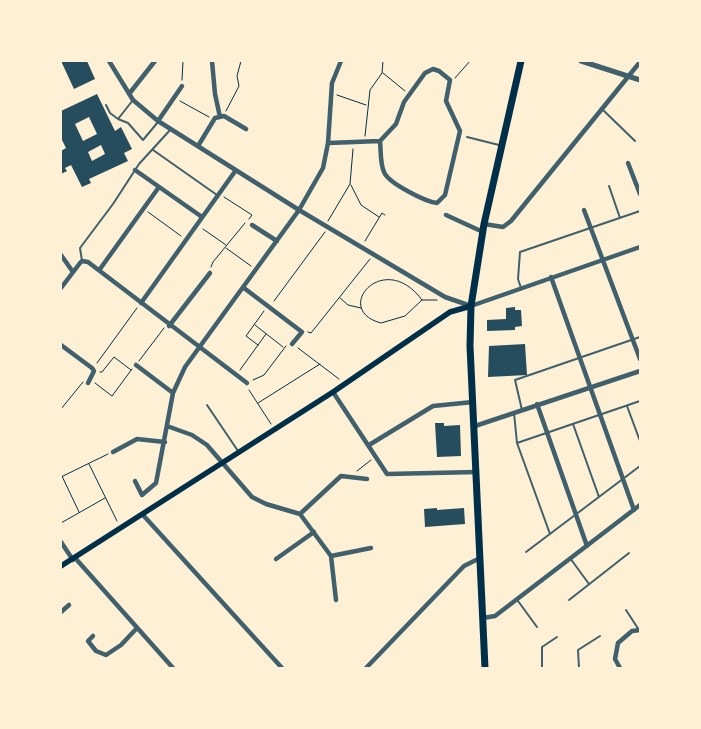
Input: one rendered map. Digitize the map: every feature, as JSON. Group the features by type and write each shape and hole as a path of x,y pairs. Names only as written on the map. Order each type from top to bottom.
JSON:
{"highway":[{"path":"485,668 477,472 472,402 470,306 501,146 521,61"}],"main road":[{"path":"61,566 74,560 221,462 333,392 450,312 470,306"}],"street":[{"path":"110,61 133,100 158,122 299,210 445,297 470,306 640,246"},
{"path":"129,94 155,61"},
{"path":"212,61 215,94 222,116 246,129"},
{"path":"135,480 142,495 156,483 173,393 185,367 299,210 323,168 328,143 332,83 341,61"},
{"path":"581,61 640,80"},
{"path":"446,215 484,228 503,226 511,222 640,62"},
{"path":"328,143 380,141 396,124 400,110 409,95 430,69 439,70 450,80 446,101 459,127 460,135 445,195 442,199 432,202 391,181 384,172 380,141"},
{"path":"158,122 182,86"},
{"path":"198,146 214,120 222,116"},
{"path":"628,163 640,194"},
{"path":"135,170 202,217"},
{"path":"141,303 236,170"},
{"path":"100,269 159,187"},
{"path":"584,210 640,359"},
{"path":"252,225 277,241"},
{"path":"61,255 73,272"},
{"path":"61,288 82,261 100,269 169,326 247,383"},
{"path":"169,326 210,273"},
{"path":"551,277 634,510"},
{"path":"244,288 302,332 292,344"},
{"path":"61,345 93,370 88,383"},
{"path":"136,365 173,393"},
{"path":"474,426 640,370"},
{"path":"333,392 387,474 477,472"},
{"path":"369,445 433,406 472,402"},
{"path":"537,404 587,546"},
{"path":"167,426 200,440 252,497 266,504 300,514 331,556 336,600"},
{"path":"113,452 137,439 165,442"},
{"path":"300,514 341,476 367,479"},
{"path":"483,618 493,617 640,505"},
{"path":"144,515 282,668"},
{"path":"276,559 314,532"},
{"path":"61,542 74,560 173,668"},
{"path":"331,556 371,548"},
{"path":"366,668 464,566 480,558"},
{"path":"61,612 69,605"},
{"path":"93,636 88,641 96,651 106,656 121,645 138,628"},
{"path":"620,668 615,659 618,643 632,631 640,630"}],"lane":[{"path":"118,118 133,100"},
{"path":"106,105 110,113 128,123 142,140 158,122"},
{"path":"602,109 635,141"},
{"path":"82,261 80,248 113,204 135,170 170,130"},
{"path":"467,137 501,146"},
{"path":"153,150 218,194"},
{"path":"609,186 620,218"},
{"path":"521,288 518,279 520,252 640,211"},
{"path":"522,410 515,380 640,337"},
{"path":"518,443 640,401"},
{"path":"207,405 238,451"},
{"path":"627,406 640,441"},
{"path":"514,413 518,443 550,534"},
{"path":"573,424 599,497"},
{"path":"526,552 640,466"},
{"path":"569,600 630,553"},
{"path":"570,558 589,584"},
{"path":"516,599 538,627"},
{"path":"626,610 640,630"},
{"path":"579,668 578,650 600,636"},
{"path":"542,668 542,647 557,637"}],"path":[{"path":"182,86 183,61"},
{"path":"222,116 238,86 237,76 241,61"},
{"path":"365,142 370,90 382,73 383,61"},
{"path":"450,80 458,77 470,61"},
{"path":"382,73 409,95"},
{"path":"332,93 367,106"},
{"path":"174,97 214,120"},
{"path":"258,345 246,336 327,226 350,184 354,141"},
{"path":"350,184 360,205 379,217"},
{"path":"210,273 213,262 252,215 218,194"},
{"path":"144,209 186,239"},
{"path":"362,247 379,217 382,213 385,215"},
{"path":"196,224 256,270"},
{"path":"302,332 311,333 374,254"},
{"path":"362,308 361,298 364,290 373,282 380,280 401,283 422,300 443,300 445,297"},
{"path":"339,298 348,305 362,308 375,321 385,322 405,316 422,300"},
{"path":"131,370 114,357 102,372 93,370 141,303"},
{"path":"254,325 283,347"},
{"path":"236,375 266,334"},
{"path":"274,429 257,404 247,383 264,375 283,347 292,344 345,383"},
{"path":"257,404 320,364"},
{"path":"61,409 81,382 88,383"},
{"path":"79,512 62,476 113,452"},
{"path":"353,477 354,473 376,456"},
{"path":"89,464 121,529"},
{"path":"61,523 106,498"}],"building":[{"path":"61,61 87,61 95,79 74,89"},
{"path":"97,94 115,131 121,127 132,149 124,153 128,161 89,179 91,183 82,187 71,165 65,168 67,171 61,174 61,151 66,148 61,138 61,111","holes":["89,117 97,134 83,141 75,124","101,145 105,154 92,161 88,152"]},
{"path":"515,307 515,310 521,310 522,326 515,327 515,330 487,331 487,320 506,319 506,308"},
{"path":"525,344 527,375 488,377 489,346"},
{"path":"435,423 444,423 444,426 460,425 461,456 437,457"},
{"path":"437,508 437,510 464,508 465,524 425,527 424,509"}]}
